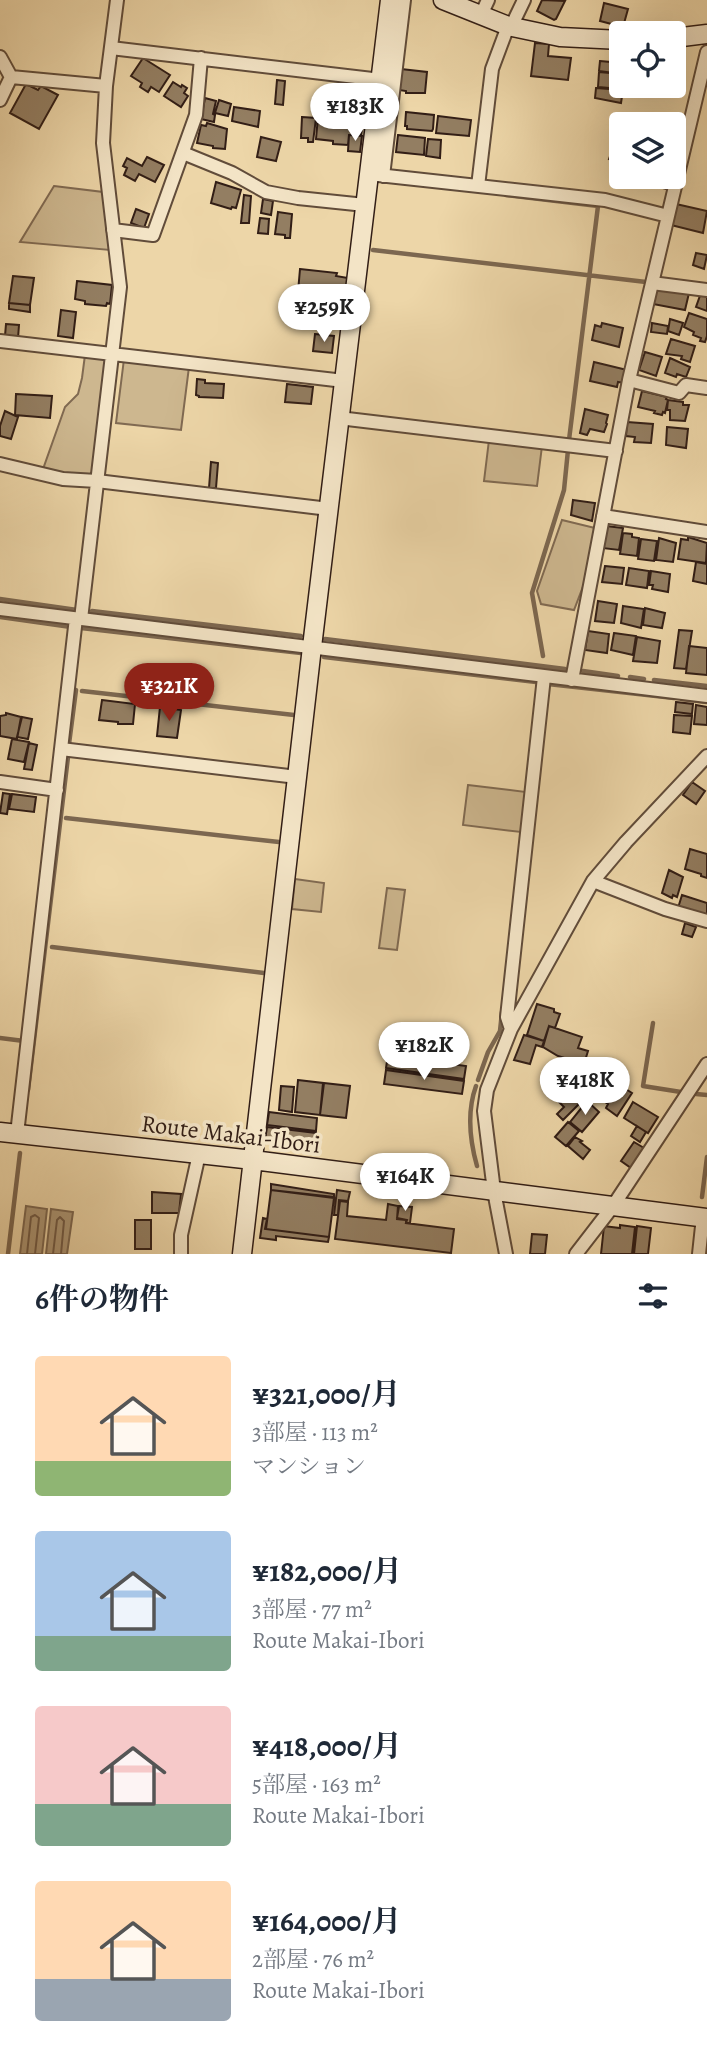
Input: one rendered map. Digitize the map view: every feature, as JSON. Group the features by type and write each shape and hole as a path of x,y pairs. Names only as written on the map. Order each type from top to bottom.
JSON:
{"street":[{"path":"8,1133 57,790 120,287 103,143 106,86 117,0"},
{"path":"376,175 380,80 390,0"},
{"path":"242,1254 365,205 376,175 404,0"},
{"path":"443,0 484,8 510,27 560,37 609,39"},
{"path":"478,186 492,69 524,0"},
{"path":"686,37 707,34"},
{"path":"111,48 380,80"},
{"path":"572,680 629,380 704,79 707,52"},
{"path":"0,57 11,77"},
{"path":"113,230 153,235 196,115 201,58"},
{"path":"11,77 106,86"},
{"path":"0,100 11,77"},
{"path":"183,153 232,173 266,192 365,205"},
{"path":"376,175 605,200 668,216"},
{"path":"652,283 707,289"},
{"path":"0,341 344,381"},
{"path":"629,380 679,393 686,385 707,388"},
{"path":"340,418 615,451"},
{"path":"0,464 63,479 328,509"},
{"path":"603,516 707,532"},
{"path":"0,609 707,696"},
{"path":"511,1029 507,1017 544,677"},
{"path":"61,749 297,777"},
{"path":"506,1254 494,1191 484,1111 487,1090 511,1029 593,881 707,756"},
{"path":"0,782 57,790"},
{"path":"593,881 665,909 707,921"},
{"path":"576,1254 612,1206 707,1064"},
{"name":"Route Makai-Ibori","path":"8,1133 253,1160 705,1218"},
{"path":"181,1254 181,1235 199,1154"},
{"path":"699,1254 705,1218"}],"shaded area":[{"path":"54,186 103,192 110,250 20,242"},
{"path":"85,355 107,358 93,477 42,472 65,407 78,394"},
{"path":"124,359 189,367 181,430 116,423"},
{"path":"489,440 542,446 537,486 484,481"},
{"path":"562,520 595,528 587,576 574,610 541,604 537,591"},
{"path":"468,785 526,792 521,832 463,825"},
{"path":"295,879 324,883 321,912 292,909"},
{"path":"387,888 405,890 397,950 379,948"}],"water":[{"path":"26,1206 47,1209 42,1254 20,1254"},
{"path":"51,1209 73,1212 67,1254 46,1254"}],"building":[{"path":"542,0 565,1 556,19 537,11"},
{"path":"604,3 628,9 625,21 609,21 609,23 600,21"},
{"path":"535,43 549,44 548,56 571,58 568,80 531,76"},
{"path":"143,58 170,75 159,92 151,87 148,92 140,87 142,83 131,76"},
{"path":"600,61 609,62 609,72 599,71"},
{"path":"401,69 427,72 425,93 406,93 399,90"},
{"path":"599,72 609,73 609,88 598,87"},
{"path":"277,80 285,81 283,105 275,104"},
{"path":"173,82 187,88 184,93 188,96 181,107 164,96"},
{"path":"26,84 38,90 41,86 58,95 39,129 10,113"},
{"path":"596,88 609,89 609,98 622,98 621,103 595,98"},
{"path":"205,98 216,101 214,122 201,119"},
{"path":"219,100 231,104 228,116 215,113"},
{"path":"234,107 260,111 258,127 232,121"},
{"path":"406,112 434,115 432,131 407,129"},
{"path":"438,116 471,120 469,136 436,133"},
{"path":"302,117 316,118 313,142 308,142 308,138 301,138"},
{"path":"318,117 363,122 361,136 349,135 348,145 316,139"},
{"path":"207,123 227,129 225,149 197,143 201,125 206,126"},
{"path":"349,135 362,136 360,152 348,151"},
{"path":"398,135 425,138 424,155 396,152"},
{"path":"261,137 281,142 276,161 257,157"},
{"path":"428,139 441,140 440,158 426,156"},
{"path":"147,157 164,165 155,182 139,174 135,181 124,175 127,168 123,166 127,158 142,166"},
{"path":"216,182 241,190 236,208 211,203"},
{"path":"244,195 251,196 249,223 241,223"},
{"path":"263,199 273,201 271,215 261,213"},
{"path":"676,204 707,211 703,233 671,225"},
{"path":"136,209 149,214 144,228 131,223"},
{"path":"278,212 292,214 290,238 275,234"},
{"path":"260,218 269,219 268,234 258,233"},
{"path":"696,253 707,255 704,269 693,265"},
{"path":"300,269 337,273 336,276 348,278 347,287 341,286 341,290 329,289 328,296 324,297 298,292"},
{"path":"13,276 34,278 30,305 9,303"},
{"path":"77,281 112,285 110,304 85,304 85,301 75,299"},
{"path":"657,286 689,293 685,310 653,304"},
{"path":"702,290 707,292 707,311 696,307"},
{"path":"9,303 30,305 30,312 9,309"},
{"path":"61,310 76,312 73,338 58,336"},
{"path":"689,313 707,319 705,342 684,327"},
{"path":"670,319 683,323 679,335 668,331"},
{"path":"602,323 623,328 619,347 592,340 595,325 601,327"},
{"path":"652,323 668,326 667,334 651,332"},
{"path":"6,324 19,325 18,338 5,336"},
{"path":"315,334 334,336 332,353 313,351"},
{"path":"671,339 695,346 690,362 681,359 682,356 666,354"},
{"path":"645,352 662,357 656,376 639,370"},
{"path":"670,358 690,367 686,377 665,373"},
{"path":"594,362 627,370 624,383 618,382 617,387 590,381"},
{"path":"197,379 205,380 205,383 224,384 223,398 196,395"},
{"path":"287,384 313,387 311,404 285,402"},
{"path":"642,391 667,397 665,413 662,415 638,407"},
{"path":"16,394 52,396 50,418 15,415"},
{"path":"668,400 689,405 685,421 670,420"},
{"path":"585,409 608,415 604,432 590,429 587,435 580,433"},
{"path":"5,411 18,417 11,439 0,436"},
{"path":"627,422 653,424 651,443 634,442 635,437 626,436"},
{"path":"667,427 688,429 686,448 666,445"},
{"path":"211,462 218,463 216,488 209,488"},
{"path":"573,500 595,503 592,521 571,515"},
{"path":"606,526 623,528 619,550 602,548"},
{"path":"623,533 639,538 637,556 620,554"},
{"path":"688,537 707,543 706,563 678,559 681,539 688,540"},
{"path":"659,538 676,543 673,562 656,560"},
{"path":"641,539 657,541 654,561 638,559"},
{"path":"696,562 707,564 707,584 693,581"},
{"path":"605,566 624,568 622,584 602,582"},
{"path":"629,568 649,571 647,588 626,585"},
{"path":"651,571 670,574 668,592 652,589 653,585 649,585"},
{"path":"598,601 617,604 614,623 595,621"},
{"path":"623,606 644,609 641,628 621,623"},
{"path":"645,608 665,613 662,628 643,625"},
{"path":"679,630 692,631 686,669 674,668"},
{"path":"588,631 609,634 607,653 585,650"},
{"path":"614,633 636,636 633,655 611,650"},
{"path":"637,637 660,641 657,663 633,661"},
{"path":"689,646 707,648 707,675 686,673"},
{"path":"102,700 135,704 133,724 99,720"},
{"path":"676,702 693,704 692,714 675,712"},
{"path":"696,705 707,707 707,725 694,724"},
{"path":"160,707 181,710 177,738 157,736"},
{"path":"6,713 21,717 17,739 0,736 0,716"},
{"path":"674,715 692,716 690,734 673,732"},
{"path":"22,717 32,719 28,739 17,737"},
{"path":"12,739 29,742 24,762 8,759"},
{"path":"29,743 37,745 32,770 24,769"},
{"path":"692,782 705,791 696,804 683,795"},
{"path":"3,793 10,794 7,814 0,813"},
{"path":"12,794 36,797 34,812 9,809"},
{"path":"690,849 707,854 707,878 685,869"},
{"path":"669,870 683,877 677,897 673,895 672,898 662,893"},
{"path":"682,895 707,903 707,917 678,908"},
{"path":"685,923 696,927 692,937 682,934"},
{"path":"537,1004 554,1009 554,1012 560,1014 555,1028 549,1026 544,1041 527,1035"},
{"path":"549,1026 582,1037 578,1048 588,1051 584,1064 558,1056 543,1047"},
{"path":"524,1035 544,1041 542,1047 536,1045 530,1064 514,1060"},
{"path":"388,1055 466,1066 464,1079 386,1068"},
{"path":"386,1070 464,1081 462,1094 384,1084"},
{"path":"605,1076 632,1093 617,1116 606,1108 608,1104 594,1095"},
{"path":"298,1080 323,1083 320,1115 295,1112"},
{"path":"324,1083 350,1086 346,1118 320,1115"},
{"path":"281,1086 294,1087 292,1112 279,1110"},
{"path":"573,1089 584,1099 563,1120 557,1114 564,1107 559,1102"},
{"path":"587,1101 599,1112 582,1132 570,1122"},
{"path":"633,1102 658,1117 648,1133 624,1118"},
{"path":"269,1112 317,1118 316,1131 267,1125"},
{"path":"568,1122 579,1131 566,1146 555,1137"},
{"path":"637,1126 646,1132 640,1142 631,1136"},
{"path":"267,1127 316,1133 315,1145 265,1140"},
{"path":"575,1137 590,1150 583,1159 568,1146"},
{"path":"634,1142 644,1148 631,1168 621,1161"},
{"path":"271,1184 334,1194 334,1197 271,1190"},
{"path":"271,1190 334,1198 329,1237 266,1229"},
{"path":"337,1190 350,1192 348,1201 339,1200 338,1215 334,1215"},
{"path":"152,1192 181,1194 179,1213 152,1213"},
{"path":"340,1201 348,1202 347,1216 386,1220 388,1204 398,1206 397,1219 406,1220 406,1223 454,1229 451,1253 335,1239"},
{"path":"399,1206 412,1207 410,1223 397,1218"},
{"path":"263,1218 267,1219 265,1229 329,1237 328,1242 276,1236 276,1240 260,1238"},
{"path":"135,1220 151,1220 151,1249 135,1249"},
{"path":"620,1225 635,1227 632,1254 601,1254 604,1226 620,1228"},
{"path":"637,1226 651,1228 648,1254 634,1254"},
{"path":"532,1234 547,1235 545,1254 530,1254"}],"waterway":[{"path":"506,195 598,206 569,440"},
{"path":"373,250 646,282"},
{"path":"543,656 532,593 564,490 568,450"},
{"path":"0,599 77,610"},
{"path":"92,611 301,636"},
{"path":"0,617 71,627"},
{"path":"81,628 301,653"},
{"path":"325,639 565,669"},
{"path":"324,657 536,682"},
{"path":"583,671 618,676"},
{"path":"630,677 644,679"},
{"path":"654,680 707,686"},
{"path":"548,684 674,698"},
{"path":"69,744 76,690"},
{"path":"82,691 294,715"},
{"path":"682,699 707,702"},
{"path":"28,1090 68,757"},
{"path":"66,818 279,842"},
{"path":"52,947 264,973"},
{"path":"478,1080 488,1052 500,1031 502,1012"},
{"path":"653,1023 643,1086 681,1092"},
{"path":"0,1038 24,1041"},
{"path":"476,1086 470,1126 477,1166"},
{"path":"696,1094 707,1095"},
{"path":"8,1254 20,1153"},
{"path":"702,1197 707,1157"}]}
